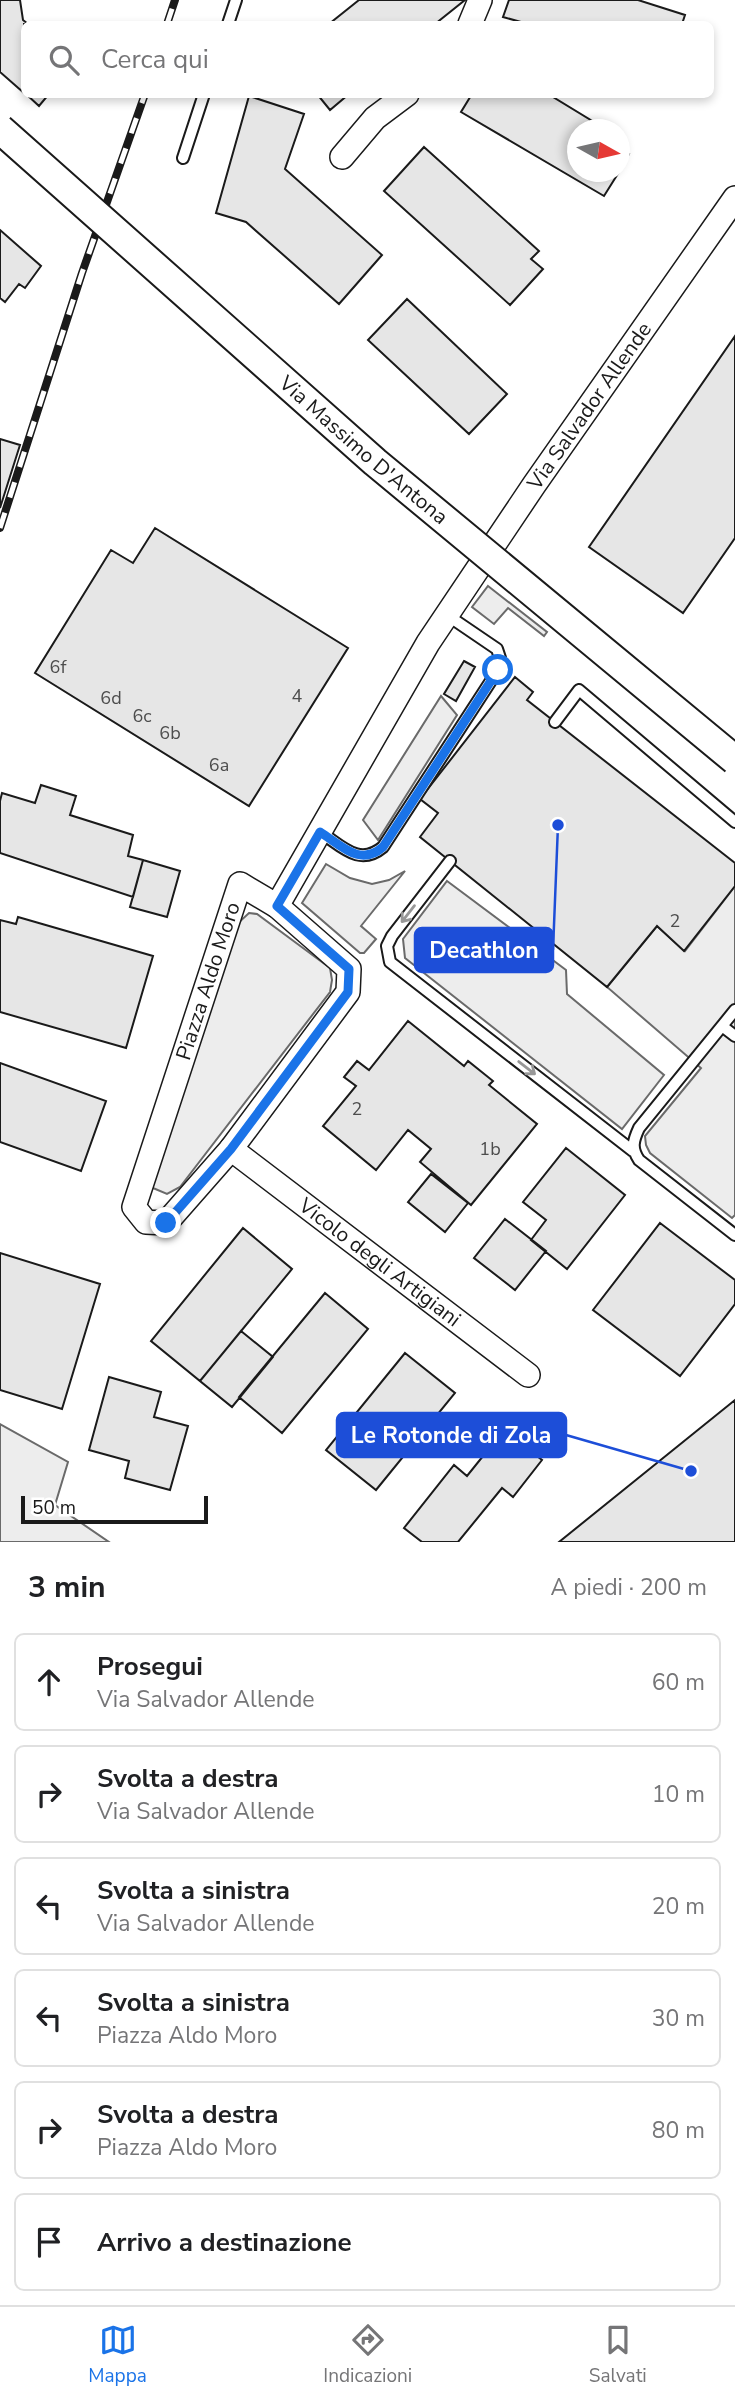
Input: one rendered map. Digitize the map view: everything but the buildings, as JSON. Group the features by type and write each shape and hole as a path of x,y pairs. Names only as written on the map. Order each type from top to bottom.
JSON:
{"street":[{"path":"471,21 480,0"},
{"path":"342,157 375,118 402,98"},
{"name":"Via Massimo D'Antona","path":"0,129 375,462 735,760"},
{"name":"Via Salvador Allende","path":"277,906 428,643 534,485 735,198"},
{"name":"Piazza Aldo Moro","path":"240,884 277,906 349,969 348,992 231,1149 166,1223 146,1222 134,1207 240,884"},
{"name":"Vicolo degli Artigiani","path":"231,1149 528,1376"}],"lane":[{"path":"229,21 236,0"},
{"path":"183,158 203,98"},
{"path":"320,832 363,857 373,856 383,847 498,670 500,659 497,649 447,615"},
{"path":"555,722 579,690 735,822"},
{"path":"450,860 391,936 387,946 390,962 633,1151 649,1168 735,1235"},
{"path":"633,1151 633,1140 639,1128 735,1010"},
{"path":"722,1026 735,1036"}],"shaded area":[{"path":"488,586 547,632 544,636 508,608 494,624 472,607"},
{"path":"441,696 457,715 378,840 363,820"},
{"path":"326,864 350,878 372,884 389,880 405,871 361,926 376,939 364,953 360,953 302,903"},
{"path":"447,881 566,970 567,994 664,1075 622,1129 405,958 403,939"},
{"path":"735,886 735,1215 732,1218 650,1153 646,1145 645,1136 701,1068 607,987 657,926 685,951"},
{"path":"249,913 257,914 330,968 330,992 180,1187 167,1194 153,1188 153,1170 236,925"},
{"path":"0,1424 68,1462 55,1505 109,1542 0,1542"}],"railway":[{"path":"168,21 175,0"},
{"path":"0,528 82,273 144,98"}],"place":[{"name":"Decathlon","path":"558,825"},
{"name":"Le Rotonde di Zola","path":"691,1471"}],"route":[{"path":"166,1223 231,1149 348,992 349,969 277,906 320,832 363,857 373,856 383,847 498,670"}]}
